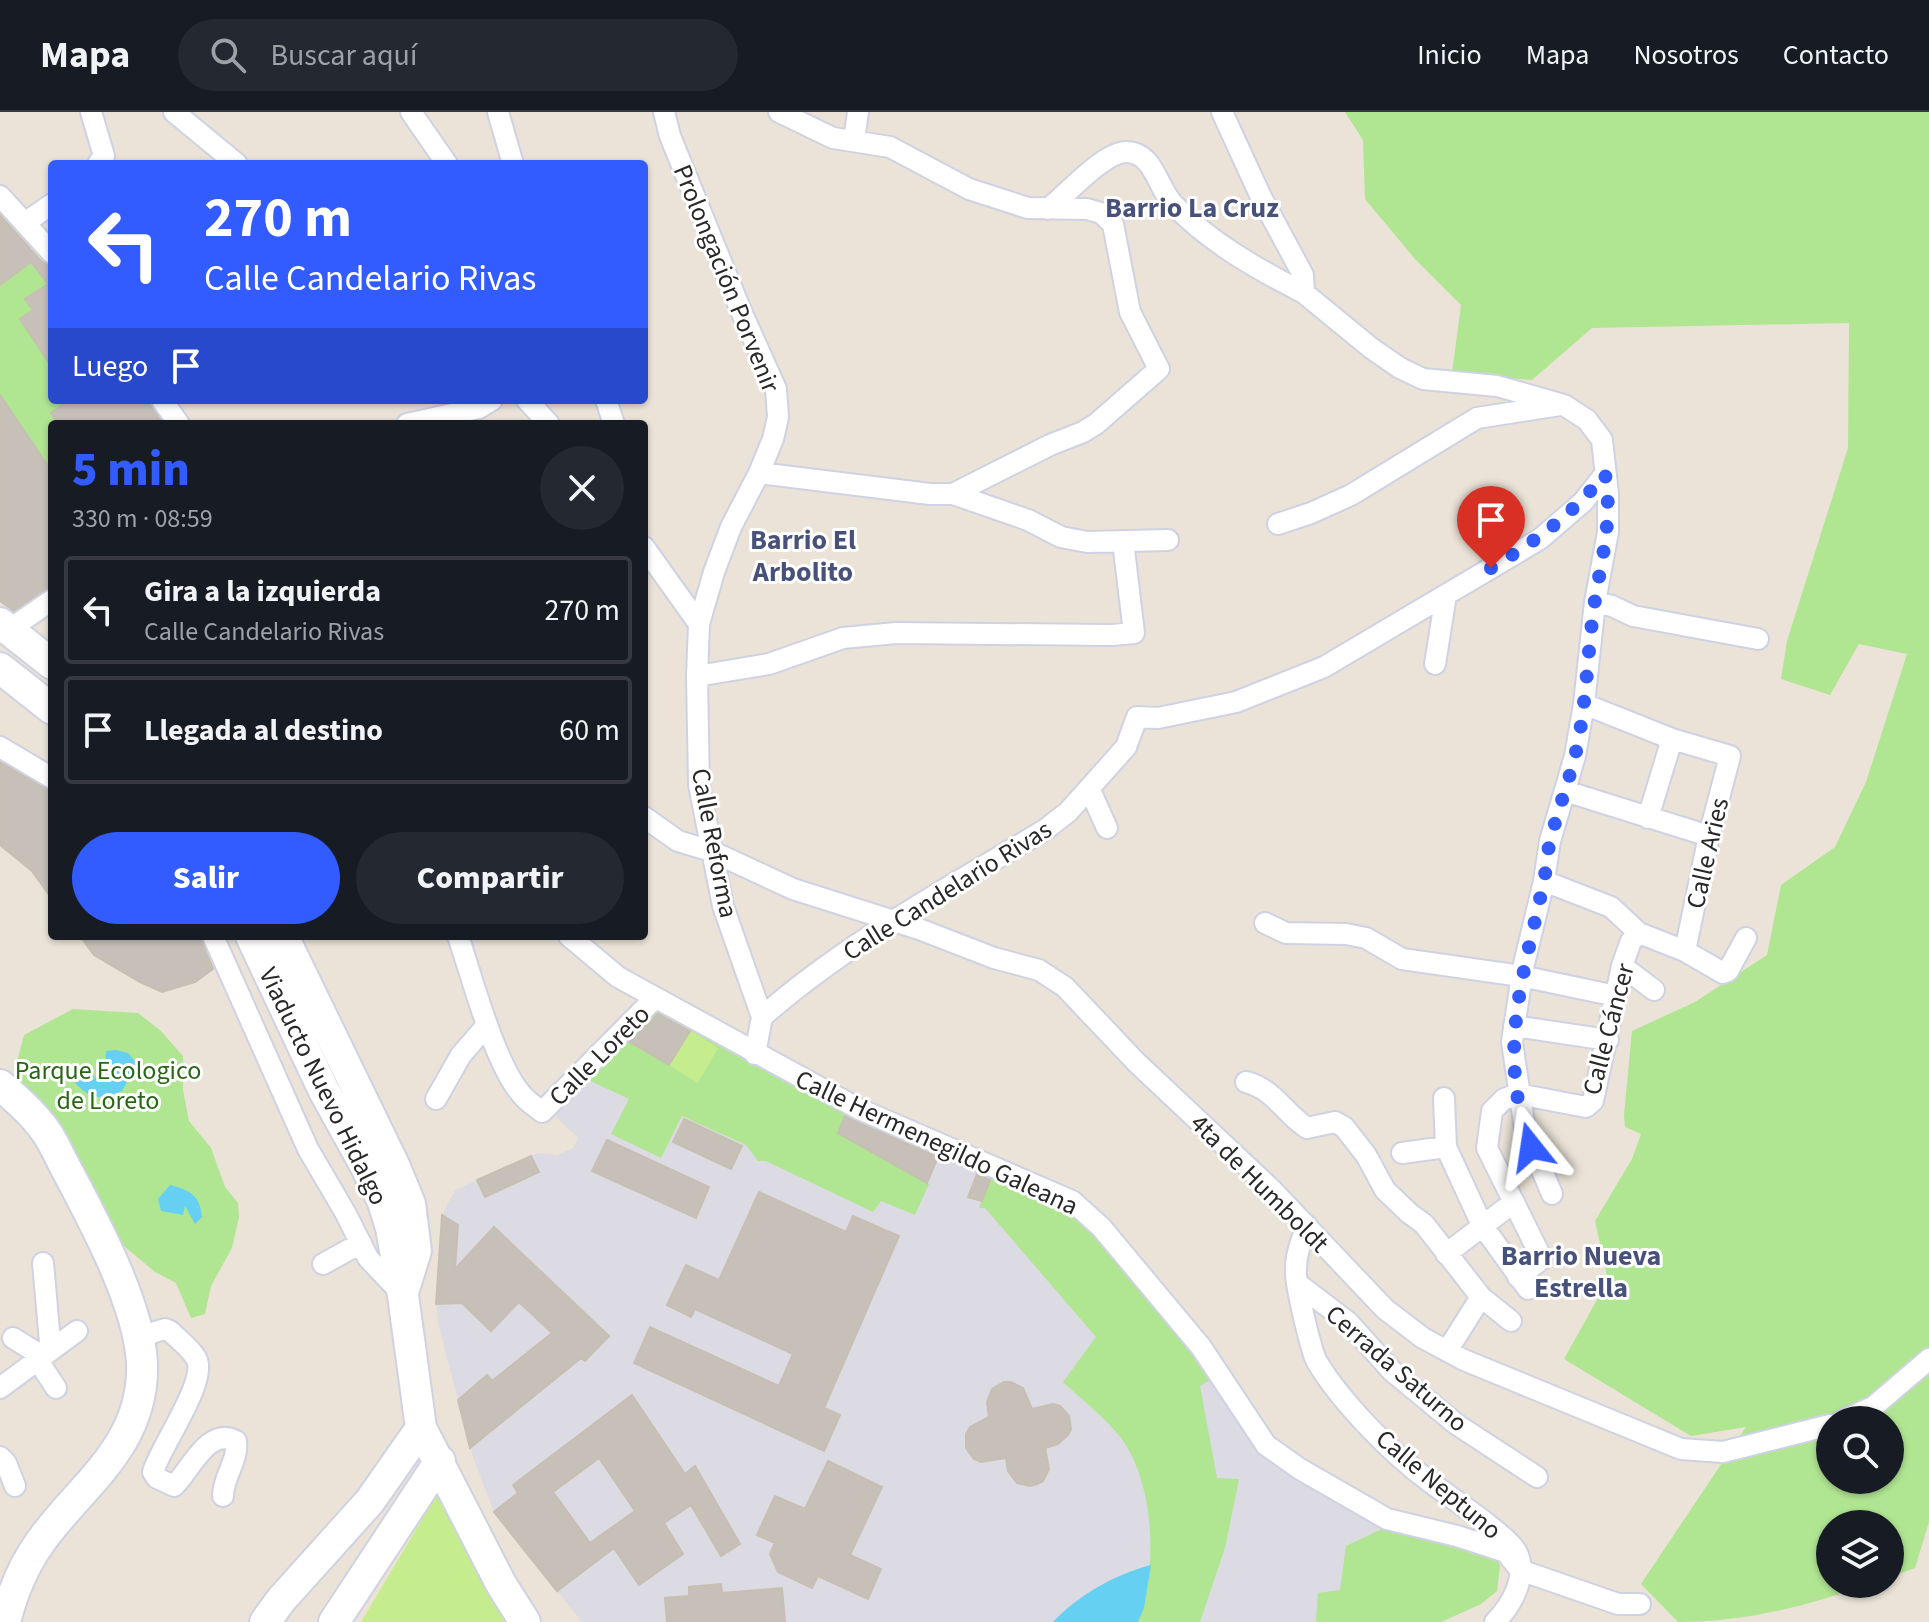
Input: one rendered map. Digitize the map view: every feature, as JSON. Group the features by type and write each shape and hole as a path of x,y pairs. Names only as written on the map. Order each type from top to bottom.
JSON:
{"main road":[{"path":"4,627 48,661"},
{"path":"0,668 48,706"},
{"name":"Viaducto Nuevo Hidalgo","path":"253,940 324,1091 383,1202 403,1295 421,1428"},
{"path":"285,940 410,1204 416,1251 403,1295"},
{"path":"0,1085 47,1134 96,1225 127,1301 142,1364 139,1402 124,1438 102,1470 39,1544 20,1578 5,1622"},
{"path":"265,1622 370,1501 421,1428 501,1584 525,1622"},
{"path":"334,1622 440,1461"}],"street":[{"path":"91,112 101,160"},
{"path":"174,112 232,160"},
{"path":"411,112 444,160"},
{"name":"Prolongación Porvenir","path":"664,112 670,136 776,389 778,417 759,473 731,527 699,624"},
{"path":"779,112 833,138 890,147 969,189 1028,208 1087,209 1101,213 1113,224 1130,312 1159,369 1083,432 1050,445 953,494"},
{"path":"854,141 858,112"},
{"path":"1222,112 1261,197 1303,275 1304,293"},
{"path":"502,113 512,160"},
{"path":"1048,209 1098,165 1117,153 1130,152 1148,162 1170,201 1211,239 1304,293 1400,368 1423,379 1497,386 1564,405 1587,420 1602,440 1608,494 1608,532 1595,602 1584,704 1575,756 1550,841 1544,881 1521,976 1512,1042 1525,1130 1552,1194"},
{"path":"0,196 48,248"},
{"path":"26,222 48,207"},
{"path":"425,420 486,404"},
{"path":"531,404 545,420"},
{"path":"1278,524 1351,495 1477,418 1564,405"},
{"path":"759,473 930,494 953,494 1028,520 1061,537 1087,542 1168,540"},
{"name":"Calle Candelario Rivas","path":"762,1017 803,981 1046,829 1068,812 1126,747 1137,717 1158,718 1236,702 1324,667 1540,539 1583,502 1605,474"},
{"path":"697,676 769,664 843,638 896,633 1134,633 1123,541"},
{"path":"653,575 699,624"},
{"path":"1435,664 1446,595"},
{"path":"4,627 48,602"},
{"path":"1595,602 1633,616 1758,639"},
{"name":"Calle Reforma","path":"699,624 699,785 723,906 762,1017"},
{"path":"1584,704 1672,739 1648,818"},
{"name":"Calle Aries","path":"1672,739 1730,756 1709,836 1685,951"},
{"path":"0,747 48,776"},
{"path":"1089,788 1107,828"},
{"path":"1565,791 1709,836"},
{"name":"4ta de Humboldt","path":"648,820 678,841 711,851 793,889 919,929 994,958 1039,970 1065,987 1136,1062 1307,1226 1385,1309 1423,1338 1447,1351 1681,1449 1723,1452 1816,1429"},
{"path":"1544,881 1611,907 1639,933 1685,951 1723,973 1728,971 1746,938"},
{"path":"1265,923 1286,933 1346,934 1366,938 1402,959 1521,976 1616,996"},
{"name":"Calle Cáncer","path":"1518,1094 1586,1107 1593,1101 1622,966 1631,941 1639,933"},
{"path":"215,940 308,1149 368,1258 403,1295"},
{"path":"436,1099 461,1055 487,1025 459,940"},
{"name":"Calle Hermenegildo Galeana","path":"574,940 618,977 859,1109 1072,1201 1101,1227 1201,1347 1266,1445 1300,1469 1387,1519 1506,1552 1520,1570 1618,1604 1640,1604"},
{"path":"1622,966 1654,990"},
{"name":"Calle Loreto","path":"487,1025 508,1075 523,1096 542,1112 655,998"},
{"path":"755,1054 762,1017"},
{"path":"1514,1026 1608,1040"},
{"path":"1246,1082 1262,1086 1307,1128 1335,1122 1344,1127 1366,1155 1385,1190 1424,1224 1481,1297 1511,1321"},
{"path":"1444,1098 1446,1147 1482,1225 1523,1283 1542,1259 1487,1148 1492,1111 1504,1099 1518,1094"},
{"path":"1402,1153 1446,1147"},
{"path":"1446,1254 1514,1202"},
{"name":"Calle Neptuno","path":"1307,1226 1298,1249 1296,1274 1316,1360 1390,1449 1516,1550 1520,1570"},
{"path":"323,1264 361,1243"},
{"path":"42,1356 50,1342 43,1263"},
{"name":"Cerrada Saturno","path":"1298,1284 1348,1322 1392,1371 1456,1424 1537,1477"},
{"path":"1447,1351 1481,1297"},
{"path":"138,1337 165,1329 170,1331 196,1358 199,1369 190,1399 153,1472 157,1478 174,1486 208,1446 218,1439 229,1437 236,1441 238,1453 225,1482 223,1496"},
{"path":"0,1388 77,1331"},
{"path":"13,1338 42,1356 56,1388"},
{"path":"1874,1406 1929,1359"},
{"path":"0,1457 6,1463 15,1486"},
{"path":"1495,1622 1510,1606 1520,1570"}],"shaded area":[{"path":"624,1038 837,1133 846,1115 992,1174 1162,1313 1262,1452 1384,1528 1406,1536 1478,1548 1500,1565 1497,1591 1481,1604 1441,1622 582,1622 494,1512 473,1457 439,1327 436,1304 442,1215 455,1190 538,1153 557,1155 573,1148 578,1138 550,1111"}],"green space":[{"path":"1345,112 1929,112 1929,1522 1915,1568 1904,1572 1904,1510 1816,1510 1816,1598 1826,1598 1727,1619 1678,1622 1641,1584 1746,1427 1691,1436 1564,1359 1608,1280 1595,1221 1632,1159 1641,1134 1625,1127 1632,1031 1695,1002 1767,955 1781,885 1835,847 1866,782 1907,654 1859,644 1830,695 1781,679 1787,641 1848,448 1849,323 1592,328 1532,380 1452,373 1461,305 1415,259 1365,199 1363,140"},
{"path":"0,222 48,284 26,298 33,310 40,346 48,360 48,404 64,404 51,413 55,420 48,420 48,466 0,395 0,285 25,267 3,235"},
{"path":"657,1007 719,1046 846,1115 838,1133 929,1184 915,1215 881,1201 873,1212 766,1161 758,1161 746,1145 682,1116 661,1158 611,1134 629,1099 584,1078"},
{"name":"Parque Ecologico de Loreto","path":"73,1009 138,1013 160,1030 183,1056 183,1090 189,1121 211,1148 225,1187 238,1203 239,1217 232,1248 211,1286 205,1314 191,1318 176,1283 155,1272 119,1242 12,1081 24,1035"},
{"path":"666,1015 718,1048 698,1083 644,1050"},
{"path":"992,1174 1071,1209 1113,1251 1210,1380 1200,1386 1217,1478 1239,1479 1225,1548 1200,1622 1138,1622 1149,1578 1150,1553 1147,1503 1141,1479 1121,1438 1063,1382 1096,1337 985,1208 979,1208"},
{"path":"446,1479 529,1622 361,1622"},
{"path":"1384,1528 1406,1536 1478,1548 1495,1556 1500,1565 1497,1591 1481,1604 1441,1622 1316,1622 1318,1593 1340,1590 1346,1546"}],"water":[{"path":"106,1051 128,1053 137,1064 122,1091 97,1097 75,1083 89,1073 98,1079 105,1067"},
{"path":"170,1185 184,1189 197,1199 202,1217 195,1224 185,1206 183,1215 161,1211 158,1199"},
{"path":"1151,1565 1144,1608 1138,1622 1053,1622 1098,1587"}],"building":[{"path":"0,215 42,262 48,264 48,284 31,262 0,285"},
{"path":"48,284 48,361 20,319 33,310 25,299"},
{"path":"0,395 48,466 48,590 14,611 0,601"},
{"path":"64,404 151,404 161,420 55,420 51,413"},
{"path":"0,762 48,789 48,893 32,871 0,845"},
{"path":"83,940 202,940 213,969 195,982 162,992 94,955"},
{"path":"658,1014 690,1031 669,1065 630,1042"},
{"path":"845,1116 938,1157 927,1183 838,1133"},
{"path":"684,1119 742,1146 731,1169 673,1142"},
{"path":"607,1140 709,1187 696,1218 592,1171"},
{"path":"531,1156 539,1172 485,1197 477,1180"},
{"path":"977,1174 990,1180 982,1201 968,1197"},
{"path":"759,1192 846,1232 853,1216 899,1236 824,1408 840,1415 824,1451 634,1363 650,1327 779,1386 793,1354 695,1309 691,1317 667,1305 686,1265 719,1280"},
{"path":"442,1215 458,1225 455,1269 494,1227 609,1336 585,1361 581,1358 470,1448 458,1400 487,1375 492,1381 552,1333 519,1302 491,1331 462,1303 436,1304"},
{"path":"1004,1382 1023,1388 1032,1409 1053,1404 1060,1406 1069,1416 1071,1429 1068,1435 1058,1444 1045,1448 1049,1469 1043,1481 1037,1484 1017,1483 1008,1471 1006,1458 981,1462 974,1459 966,1448 966,1434 970,1427 989,1417 987,1402 992,1389"},
{"path":"632,1395 685,1474 695,1466 740,1544 721,1556 691,1505 664,1523 683,1554 639,1585 614,1548 557,1591 494,1512 518,1493 513,1485","holes":["599,1458 635,1511 590,1543 553,1492"]},
{"path":"828,1461 882,1487 850,1555 881,1569 868,1599 818,1576 812,1588 778,1572 770,1554 775,1543 757,1535 775,1496 805,1509"},
{"path":"721,1584 722,1593 782,1588 785,1622 667,1622 665,1598 689,1596 689,1587"}],"district":[{"name":"Barrio La Cruz","path":"1192,207"},
{"name":"Barrio El Arbolito","path":"803,555"},
{"name":"Barrio Nueva Estrella","path":"1581,1271"}],"route":[{"path":"1491,568 1540,539 1583,502 1605,474 1608,532 1595,602 1584,704 1575,756 1550,841 1544,881 1521,976 1512,1042 1518,1094 1531,1147"}]}
